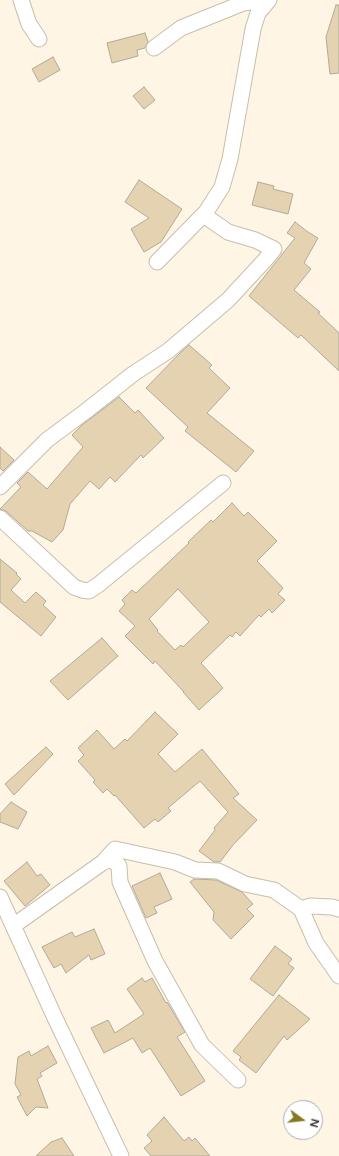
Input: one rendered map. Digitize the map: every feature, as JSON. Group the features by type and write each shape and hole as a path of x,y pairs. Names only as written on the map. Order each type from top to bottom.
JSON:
{"street":[{"path":"21,0 29,24 39,39"},
{"path":"154,48 181,28 243,3 264,0"},
{"path":"157,262 206,212 222,187 230,159 253,29 258,13 269,0"},
{"path":"0,487 47,440 133,374 168,351 228,300 265,260 274,248 255,240 228,232 208,218 206,212"},
{"path":"0,518 74,587 89,591 223,483"},
{"path":"13,926 104,861 116,849 175,862 195,870 218,871 245,884 274,890 301,909 316,943 339,976"},
{"path":"104,861 116,862 119,866 120,882 155,961 202,1045 238,1080"},
{"path":"0,897 54,1018 121,1156"},
{"path":"301,909 310,906 332,907 339,909"}],"building":[{"path":"336,5 339,5 339,73 330,74 326,37"},
{"path":"145,33 148,42 145,48 137,50 138,56 112,63 107,43"},
{"path":"53,57 60,70 39,82 32,69"},
{"path":"144,87 155,100 144,109 133,96"},
{"path":"139,180 182,209 161,242 144,252 131,229 149,218 125,202"},
{"path":"258,182 274,186 273,189 293,194 288,214 252,205"},
{"path":"295,222 318,238 304,263 311,269 294,290 320,312 318,313 339,333 339,371 301,335 298,338 249,296 295,238 287,233"},
{"path":"189,345 212,365 209,368 230,388 207,413 254,451 236,472 185,431 188,427 146,388"},
{"path":"119,397 135,413 138,410 164,438 143,458 141,455 115,482 110,477 99,489 90,481 70,504 63,530 52,542 32,531 28,531 6,511 0,509 21,487 17,483 28,472 47,489 83,447 72,435 82,425"},
{"path":"0,447 14,460 3,471 0,468"},
{"path":"232,503 244,516 248,512 277,541 257,561 283,588 278,594 285,600 272,613 269,609 261,617 259,615 240,636 236,632 232,637 230,635 201,663 223,688 199,710 155,661 153,664 125,636 135,626 119,611 125,604 122,600 132,590 136,593 211,520 213,522","holes":["178,589 209,622 183,647 181,645 175,650 157,631 158,630 149,619"]},
{"path":"0,559 17,573 16,574 21,579 11,590 25,603 36,592 46,601 43,605 56,617 41,636 0,602"},
{"path":"102,638 118,656 68,700 50,681"},
{"path":"155,712 178,734 158,754 175,772 202,749 239,794 233,798 257,820 233,845 220,862 214,862 199,851 215,830 214,828 228,812 200,781 168,808 171,811 158,822 155,819 144,828 115,795 114,796 107,789 103,793 93,782 95,780 78,761 84,755 78,748 97,730 114,749 125,739 127,741"},
{"path":"46,747 53,754 14,795 5,784"},
{"path":"11,802 27,812 18,829 0,822 0,814"},
{"path":"27,862 37,876 41,874 50,885 25,906 4,881"},
{"path":"160,873 172,899 154,907 157,913 146,918 132,886"},
{"path":"194,879 216,880 242,892 253,904 247,909 254,916 231,939 213,920 214,912 190,882"},
{"path":"94,929 105,954 91,960 89,955 66,973 61,964 54,968 42,947 72,932 75,937"},
{"path":"275,946 292,959 288,964 294,968 273,996 250,979"},
{"path":"142,978 145,982 152,978 166,1003 167,1002 185,1032 177,1037 205,1081 181,1096 150,1048 142,1053 133,1038 104,1053 91,1028 108,1020 115,1033 144,1014 127,989"},
{"path":"279,995 310,1019 287,1040 284,1036 256,1073 239,1060 241,1057 233,1051"},
{"path":"48,1046 57,1063 40,1073 42,1076 37,1079 48,1108 36,1107 27,1116 17,1097 21,1095 15,1084 18,1057 29,1051 31,1056"},
{"path":"164,1117 184,1141 189,1137 192,1141 195,1138 210,1156 151,1156 144,1148 152,1141 147,1135"},
{"path":"62,1138 74,1156 36,1156 51,1142"}]}
